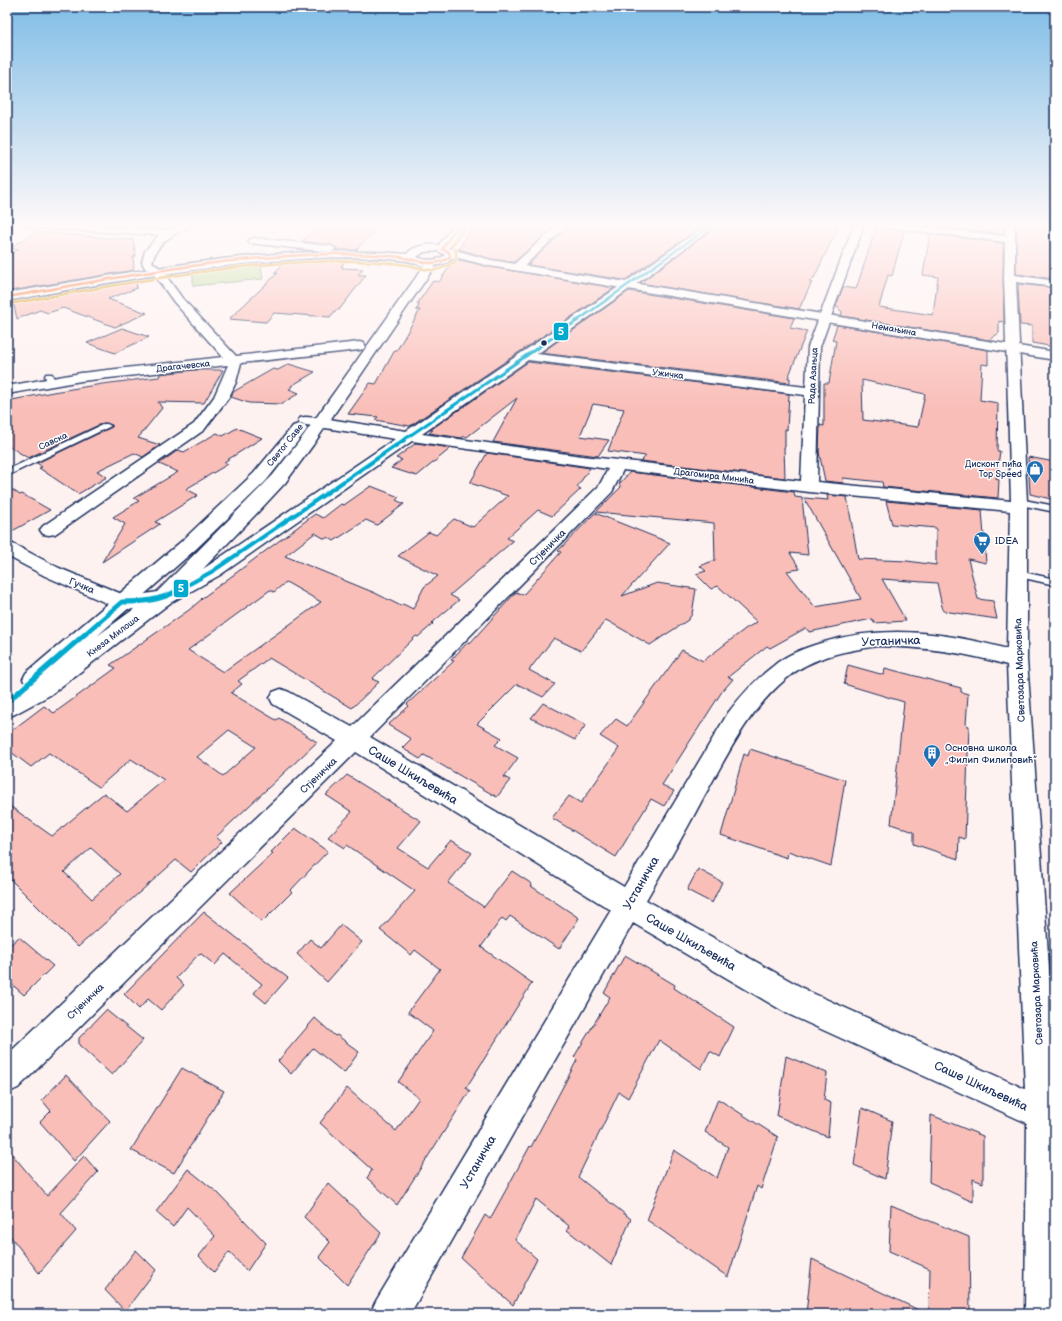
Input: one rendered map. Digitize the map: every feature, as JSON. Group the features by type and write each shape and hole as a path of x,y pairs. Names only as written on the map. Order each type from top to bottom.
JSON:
{"street":[{"path":"7,291 30,287"},
{"path":"7,297 53,287"},
{"path":"49,530 199,427 217,407 229,385 235,362 234,360 178,300 171,287"},
{"name":"Светог Саве","path":"122,602 190,544 260,477 305,421 359,346 405,287"},
{"name":"Светог Саве","path":"163,598 279,479 322,422 410,287"},
{"name":"Кнеза Милоша","path":"7,708 42,689 163,598 213,571 626,287"},
{"name":"Немањина","path":"631,287 1055,356"},
{"name":"Рада Азањца","path":"809,487 814,347 836,287"},
{"name":"Светозара Марковића","path":"1010,287 1019,505 1017,660 1049,1117 1044,1314"},
{"name":"Драгачевска","path":"7,390 50,379 359,346"},
{"name":"Ужичка","path":"525,356 812,392"},
{"name":"Драгомира Минића","path":"305,421 322,422 409,436 618,464 809,487 1019,505"},
{"name":"Стјеничка","path":"7,1077 354,739 606,488 618,464"},
{"name":"Гучка","path":"7,548 52,572 122,602 139,602 163,598"},
{"name":"Кнеза Милоша","path":"7,702 122,602"},
{"name":"Устаничка","path":"389,1314 729,730 754,696 770,679 792,663 814,653 842,644 879,639 925,639 963,645 1017,660"},
{"name":"Саше Шкиљевића","path":"281,698 354,739 628,905 799,1003 1049,1117"}],"lane":[{"name":"Савска","path":"7,473 107,426"},
{"path":"1019,505 1055,509"},
{"path":"1018,574 1055,582"}],"building":[{"path":"9,287 36,287 10,291"},
{"path":"97,287 137,287 137,288 108,299 147,313 115,327 63,308 48,313 40,310 17,319 13,301"},
{"path":"263,287 357,287 339,310 336,310 330,317 274,313 266,322 229,319"},
{"path":"429,287 606,287 614,288 410,426 375,420 378,417 348,414 370,383 376,384 420,310 416,310 420,304 417,304"},
{"path":"662,287 810,287 799,309"},
{"path":"843,287 856,289 857,287 885,287 879,307 933,315 937,287 1004,287 1004,322 999,321 999,333 989,340 841,316 842,312 836,306"},
{"path":"1018,287 1055,288 1055,347 1032,343 1032,326 1020,325"},
{"path":"629,291 794,318 790,328 807,331 788,378 790,378 790,383 541,353"},
{"path":"837,325 988,350 988,365 982,364 980,400 998,403 997,451 1000,451 996,479 999,480 998,498 883,487 882,482 843,478 844,483 825,481 819,452 820,425 824,426 824,383 829,383 836,341 832,340","holes":["862,380 925,394 918,427 863,420"]},
{"path":"122,328 149,337 115,353 87,343"},
{"path":"528,362 789,394 787,430 785,429 784,447 785,478 641,461 646,456 608,451 624,409 593,404 580,436 609,440 598,456 493,442 517,398 467,437 464,436 462,438 429,433 433,430 430,430"},
{"path":"289,364 315,372 291,386 293,386 289,389 299,393 282,404 249,403 231,397 233,392 273,369 278,370"},
{"path":"195,370 223,370 204,403 158,402 162,408 138,438 160,445 143,457 134,453 97,471 107,477 78,494 39,468 42,467 37,463 112,427 112,425 103,423 28,458 7,445 7,401 102,384 159,377 160,374"},
{"path":"237,428 262,438 224,462 228,464 186,489 198,495 155,522 160,524 102,562 125,524 113,517 139,501 134,498 178,472 159,464 178,450 184,452 217,433 223,436"},
{"path":"416,443 451,448 417,476 391,468 402,460 396,458"},
{"path":"487,453 590,468 577,487 581,489 552,516 538,510 507,538 513,541 450,595 459,600 418,637 416,636 372,679 379,682 352,708 269,658 238,681 242,684 231,693 276,720 279,718 317,742 216,837 222,842 191,872 176,860 78,947 7,876 7,804 52,836 104,793 127,811 164,780 131,759 99,787 49,753 31,767 7,749 7,734 44,706 54,713 116,668 110,665 189,610 201,599 315,514 323,518 341,504 344,505 371,486 399,497 396,500 404,504 377,525 366,520 334,541 328,537 325,539 315,533 285,556 375,593 401,606 403,604 413,609 424,587 438,576 398,556 429,532 436,535 454,519 473,527 508,496 470,483","holes":["286,582 321,602 223,672 188,650 270,590 274,592","229,730 256,747 223,776 197,757","91,848 120,874 92,899 64,872"]},
{"path":"1028,457 1055,462 1055,500 1030,494"},
{"path":"630,472 794,492 795,497 802,498 808,555 790,553 800,569 787,571 815,607 861,599 804,498 828,500 827,495 847,497 858,559 907,561 936,565 936,528 892,524 886,501 982,510 986,563 968,559 978,599 993,601 997,619 943,611 937,583 882,579 906,621 874,623 872,619 809,632 806,628 770,648 767,646 728,677 733,679 721,693 662,785 674,791 664,806 651,799 616,857 552,818 569,796 581,803 619,748 600,736 616,719 627,726 682,650 703,661 745,629 757,622 718,586 711,589 696,574 706,571 700,566 715,560 714,523 596,512 621,487 619,484"},
{"path":"7,486 20,495 22,494 50,510 7,534"},
{"path":"595,513 670,543 622,596 657,583 696,589 692,614 688,620 650,645 606,620 581,651 554,638 529,670 555,684 543,697 517,684 477,724 502,738 495,745 518,758 504,777 510,780 497,797 424,755 420,759 402,748 411,739 388,725 409,706 407,704 454,661 451,660 468,642 470,643 516,592 523,595 561,552 558,551"},
{"path":"848,665 884,675 885,668 961,688 961,692 968,694 966,725 969,726 965,839 959,837 958,859 914,844 914,832 891,824 904,702 844,684"},
{"path":"543,703 586,725 575,740 531,718"},
{"path":"750,749 845,780 831,866 788,851 787,858 721,835 744,754 748,756"},
{"path":"347,775 421,821 398,848 428,867 451,840 472,853 448,883 484,907 512,871 532,884 531,886 579,918 559,949 510,916 506,921 502,918 481,947 532,983 466,1088 470,1091 397,1205 367,1178 372,1170 320,1123 347,1088 396,1131 419,1098 398,1082 433,1031 408,1012 440,969 415,950 411,955 380,930 415,891 347,845 345,848 328,837 352,812 326,795"},
{"path":"295,828 328,851 290,891 292,892 262,922 230,893 273,853 271,852"},
{"path":"698,869 722,882 712,903 687,890"},
{"path":"204,912 288,978 266,1003 254,993 262,984 225,954 215,965 200,953 176,978 184,985 161,1010 148,999 139,1009 124,994"},
{"path":"341,925 362,942 327,982 297,954 310,939 321,948"},
{"path":"19,937 53,966 24,995 7,980 7,948"},
{"path":"625,955 675,985 674,988 734,1027 720,1057 710,1051 701,1069 659,1040 628,1098 619,1092 578,1177 631,1219 611,1265 567,1230 569,1226 536,1199 515,1240 537,1259 513,1305 461,1258 485,1215 490,1219 530,1146 531,1147 577,1060 574,1057 610,997 604,993"},
{"path":"106,1010 143,1040 112,1075 79,1045 79,1038"},
{"path":"315,1018 335,1036 337,1035 359,1052 344,1073 313,1048 291,1074 278,1061"},
{"path":"786,1056 827,1073 824,1100 831,1103 828,1137 777,1116"},
{"path":"182,1068 224,1091 174,1173 131,1150"},
{"path":"66,1075 110,1121 74,1161 40,1122 51,1111 42,1100"},
{"path":"718,1099 778,1137 761,1189 757,1186 728,1277 647,1220 674,1150 717,1178 728,1147 705,1132"},
{"path":"862,1108 892,1121 885,1179 854,1165"},
{"path":"931,1115 983,1136 983,1183 973,1179 973,1202 929,1182"},
{"path":"7,1148 47,1196 84,1156 98,1172 61,1213 76,1231 39,1273 7,1232"},
{"path":"188,1169 218,1193 266,1243 247,1271 229,1252 214,1272 199,1256 215,1236 187,1207 173,1227 156,1212"},
{"path":"328,1183 381,1233 347,1285 319,1257 330,1242 304,1217"},
{"path":"891,1205 969,1237 970,1314 929,1314 930,1269 889,1251"},
{"path":"136,1250 156,1270 125,1311 105,1290"},
{"path":"812,1259 927,1314 806,1314"}],"transit line":[{"path":"7,297 64,287"},
{"path":"8,304 106,287"},
{"name":"5","path":"7,702 122,602 139,602 163,598 213,571 626,287"}],"place":[{"name":"Дисконт пића Top Speed","path":"1035,484"},
{"name":"IDEA","path":"982,555"},
{"name":"Основна школа „Филип Филиповић”","path":"932,768"}]}
